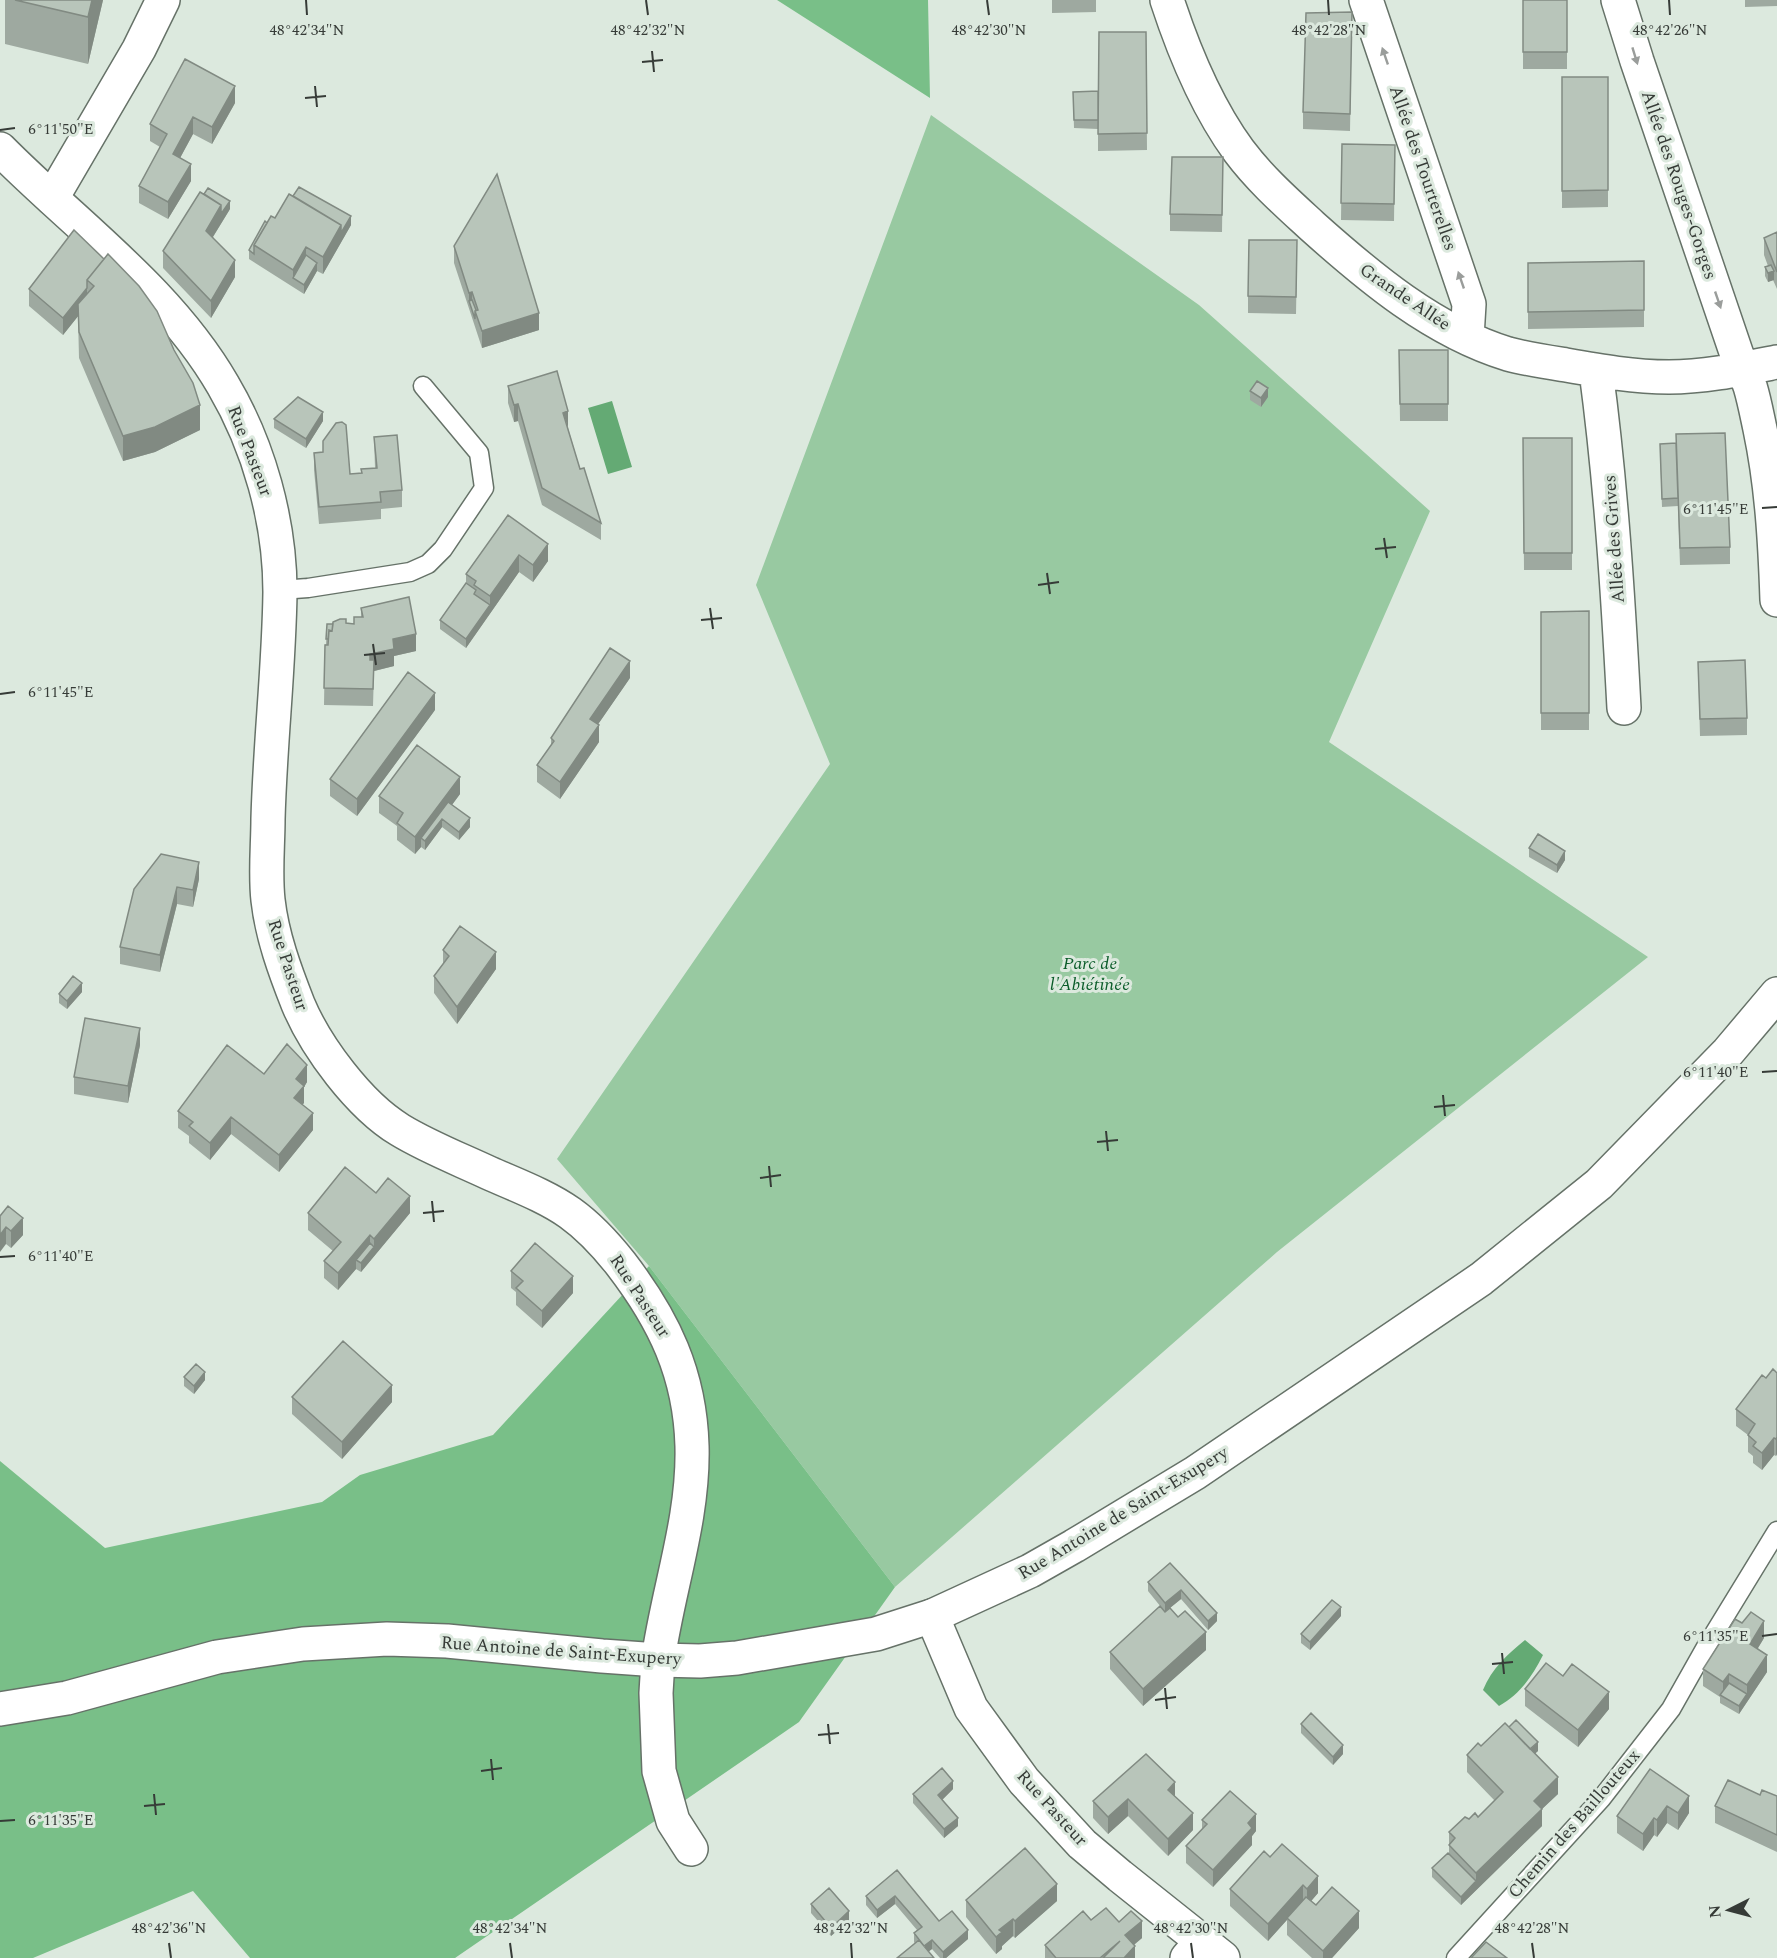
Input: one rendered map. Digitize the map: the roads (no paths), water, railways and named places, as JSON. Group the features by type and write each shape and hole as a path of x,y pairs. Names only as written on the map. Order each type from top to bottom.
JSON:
{"street":[{"path":"52,198 139,49 164,0"},
{"name":"Grande Allée","path":"1167,0 1190,61 1215,113 1239,152 1274,192 1345,256 1420,312 1467,338 1507,354 1596,371 1636,376 1672,377 1777,362"},
{"name":"Allée des Tourterelles","path":"1366,0 1469,304 1467,338"},
{"name":"Allée des Rouges-Gorges","path":"1618,0 1636,61 1717,298 1737,355 1751,383 1768,466 1775,535 1777,600"},
{"name":"Rue Pasteur","path":"0,149 149,288 188,333 224,386 237,411 261,470 270,504 280,590 269,789 268,900 284,965 311,1031 348,1082 382,1118 428,1146 531,1192 567,1211 602,1240 639,1287 669,1340 685,1387 690,1415 692,1461 690,1498 658,1660 656,1693 659,1771 673,1821 691,1849"},
{"name":"Allée des Grives","path":"1596,371 1615,539 1624,708"},
{"name":"Rue Antoine de Saint-Exupery","path":"0,1709 68,1698 216,1657 345,1641 447,1641 658,1660 737,1658 876,1634 932,1616 1030,1571 1195,1473 1481,1279 1599,1184 1728,1052 1777,994"},
{"name":"Rue Pasteur","path":"932,1616 971,1708 1024,1781 1082,1844 1204,1952"}],"lane":[{"path":"280,590 308,588 410,572 428,564 443,549 484,488 479,453 423,386"},
{"name":"Chemin des Baillouteux","path":"1456,1958 1601,1799 1671,1709 1777,1531"}],"park label":[{"name":"Parc de l'Abiétinée","path":"1090,973"}]}
